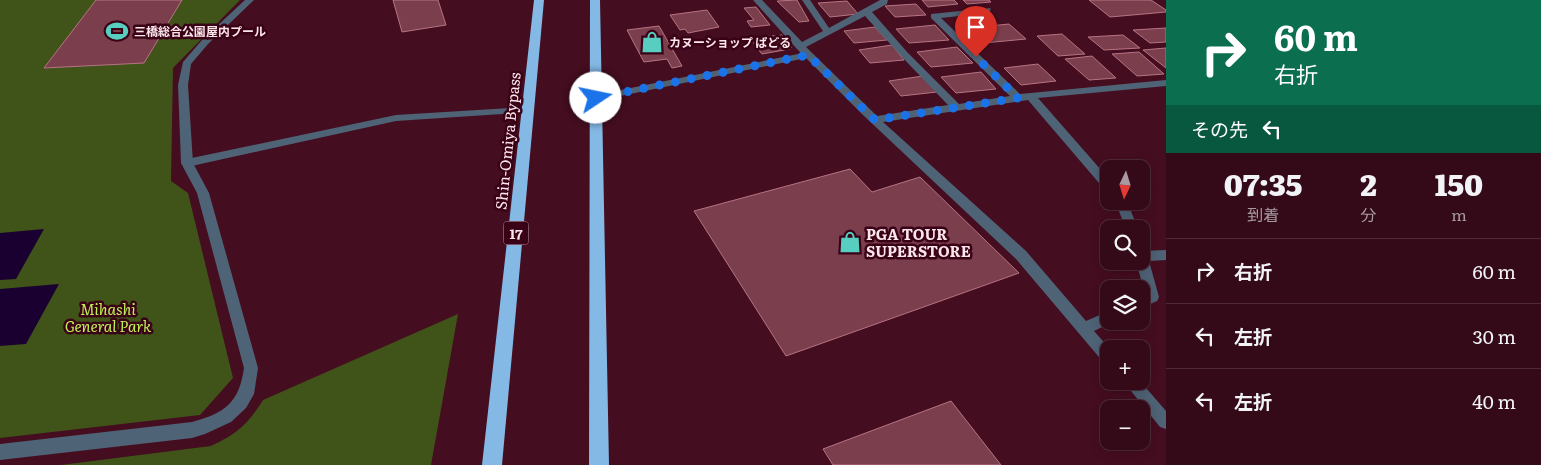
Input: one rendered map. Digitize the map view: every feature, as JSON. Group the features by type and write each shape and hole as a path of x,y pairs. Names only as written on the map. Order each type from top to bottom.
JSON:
{"highway":[{"name":"Shin-Omiya Bypass","path":"492,465 539,0"},
{"path":"595,0 599,465"}],"street":[{"path":"0,452 192,430 214,424 229,416 240,406 246,395 251,368 204,193 187,163 183,85 186,64 205,42 250,0"},
{"path":"757,0 804,51 875,120 1021,255 1100,348"},
{"path":"806,0 828,32"},
{"path":"596,98 804,51 828,32 867,12 884,2 884,0"},
{"path":"988,10 934,16 1018,98"},
{"path":"867,12 905,55 957,108"},
{"path":"875,120 1030,96 1166,83"},
{"path":"1030,96 1100,177"},
{"path":"187,163 396,118 528,110"},
{"path":"1150,256 1166,255"},
{"path":"1084,329 1100,321"},
{"path":"1138,390 1166,422"}],"green space":[{"name":"Mihashi General Park","path":"0,0 240,0 173,68 171,181 188,193 233,378 200,415 0,438"},
{"path":"458,314 431,465 61,465 211,446 241,428 263,400"}],"shaded area":[{"path":"44,229 16,279 0,280 0,233"},
{"path":"59,284 26,344 0,346 0,289"}],"building":[{"name":"三橋総合公園屋内プール","path":"96,0 182,0 144,63 44,68"},
{"path":"393,0 438,0 446,25 402,32"},
{"path":"797,0 809,21 799,22 777,1"},
{"path":"922,0 954,0 958,4 928,7"},
{"path":"963,0 989,0 991,2 967,4"},
{"path":"1089,0 1151,0 1166,10 1166,12 1110,17"},
{"path":"847,1 858,14 830,17 818,3"},
{"path":"916,4 926,15 895,17 885,6"},
{"path":"756,7 770,25 751,27 747,21 754,20 744,8"},
{"path":"707,10 719,27 688,33 685,29 680,30 670,15"},
{"path":"1009,24 1026,39 973,44 958,29"},
{"path":"935,25 949,40 909,43 896,29"},
{"path":"659,26 682,66 672,68 667,59 644,62 627,30"},
{"path":"875,27 887,40 854,43 844,31"},
{"path":"1166,28 1166,42 1150,43 1133,30"},
{"path":"1062,34 1085,54 1058,56 1037,36"},
{"path":"782,35 792,47 790,49 762,54 749,38"},
{"path":"1123,35 1140,48 1104,50 1088,37"},
{"path":"892,45 904,60 870,63 859,50"},
{"path":"957,47 973,63 931,67 917,52"},
{"path":"1166,48 1166,68 1143,50"},
{"path":"1139,52 1164,74 1137,76 1112,54"},
{"path":"1092,56 1116,78 1089,80 1065,59"},
{"path":"1038,64 1056,81 1021,85 1004,68"},
{"path":"981,72 996,89 956,93 941,77"},
{"path":"923,76 937,92 901,96 889,81"},
{"name":"PGA TOUR SUPERSTORE","path":"850,169 872,192 920,177 1019,273 786,356 694,211"},
{"path":"951,401 1001,465 833,465 823,449"}],"place":[{"name":"三橋総合公園屋内プール","path":"117,31"},
{"name":"カヌーショップ ぱどる","path":"652,42"},
{"name":"PGA TOUR SUPERSTORE","path":"850,242"}],"route":[{"path":"596,98 808,55 875,120 1018,98 976,57"}]}
